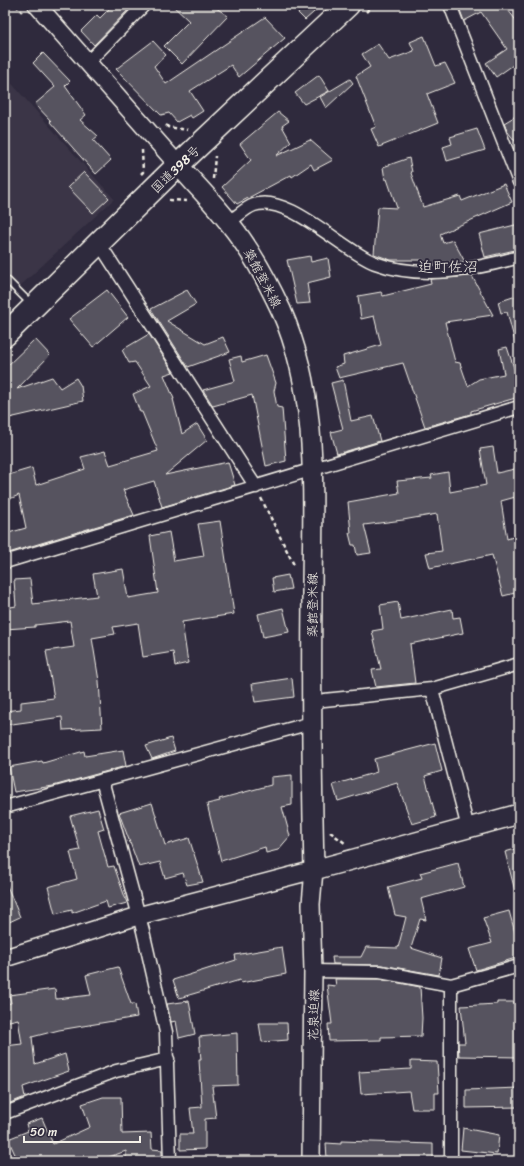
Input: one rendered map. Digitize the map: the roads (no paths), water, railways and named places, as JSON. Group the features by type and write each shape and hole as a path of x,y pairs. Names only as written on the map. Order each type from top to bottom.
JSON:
{"highway":[{"name":"国道398号","path":"5,335 178,165 348,5"}],"main road":[{"name":"築館登米線","path":"178,165 229,222 260,268 281,311 295,348 304,383 309,416 311,469 311,723 314,870"},
{"path":"314,870 519,814"}],"street":[{"path":"88,62 144,5"},
{"path":"450,5 519,182"},
{"path":"31,10 88,62 178,165"},
{"path":"229,222 254,205 262,203 275,206 304,216 334,240 358,255 376,263 416,272 435,272 474,267 519,257"},
{"path":"99,243 256,486"},
{"path":"5,562 519,407"},
{"path":"312,703 324,700 432,689 519,664"},
{"path":"432,689 468,828"},
{"path":"5,807 311,723"},
{"path":"102,780 162,1008 168,1059 170,1161"},
{"path":"5,958 138,916 314,870"},
{"name":"花泉迫線","path":"312,1161 312,904 314,870"},
{"path":"313,970 380,972 451,985 519,966"},
{"path":"451,985 451,1161"},
{"path":"5,1113 116,1071 168,1059"}],"lane":[{"path":"8,281 34,307"}],"district":[{"name":"迫町佐沼","path":"448,267"}]}
